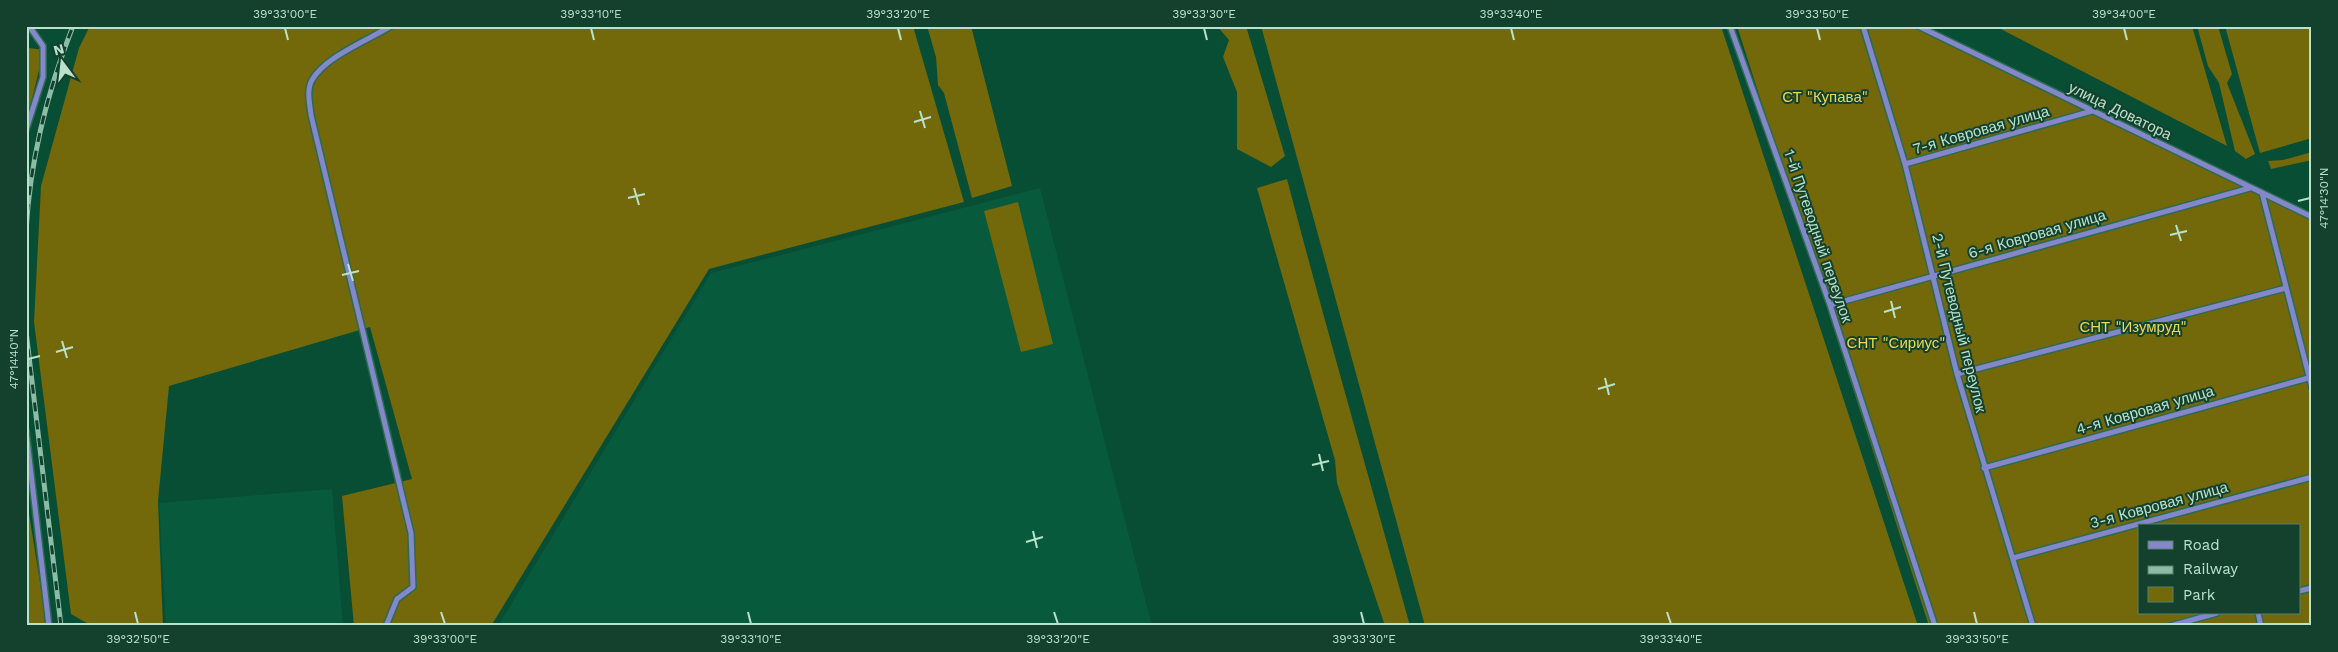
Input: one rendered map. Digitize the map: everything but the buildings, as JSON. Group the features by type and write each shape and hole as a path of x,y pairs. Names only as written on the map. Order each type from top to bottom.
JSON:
{"street":[{"path":"26,130 43,76 44,46 29,26"},
{"path":"386,626 397,598 413,587 410,533 308,94 312,81 327,63 391,26"},
{"name":"1-й Путеводный переулок","path":"1730,26 1830,304 1935,626"},
{"name":"2-й Путеводный переулок","path":"1863,26 1905,164 1957,374 2033,626"},
{"name":"улица Доватора","path":"1918,26 2312,218"},
{"name":"7-я Ковровая улица","path":"1905,164 2092,111"},
{"name":"6-я Ковровая улица","path":"1830,304 2250,188"},
{"path":"2262,193 2312,388"},
{"path":"1957,374 2286,288"},
{"name":"4-я Ковровая улица","path":"1984,468 2310,377"},
{"path":"26,431 49,626"},
{"name":"3-я Ковровая улица","path":"2139,524 2312,477"},
{"name":"3-я Ковровая улица","path":"2013,558 2138,524"},
{"path":"2170,626 2213,614"},
{"path":"2258,614 2262,626"}],"shaded area":[{"path":"1040,188 1152,626 498,626 711,273"},
{"path":"332,489 343,626 166,626 159,503"}],"green space":[{"path":"90,26 913,26 964,202 709,269 491,626 354,626 342,496 412,479 370,327 169,386 158,501 163,626 92,626 71,614 34,322 41,186 79,48"},
{"path":"927,26 971,26 1012,186 972,198 944,93 938,85 936,57"},
{"path":"1217,26 1246,26 1285,156 1271,167 1237,149 1237,92 1223,57 1229,40"},
{"path":"1261,26 1721,26 1918,626 1425,626"},
{"name":"СНТ \"Изумруд\"","path":"1737,26 1917,26 2312,213 2312,626 1929,626"},
{"path":"1995,26 2192,26 2227,146"},
{"path":"2197,26 2218,26 2232,74 2227,83 2255,154 2246,159 2235,151 2219,83 2208,66"},
{"path":"2225,26 2312,26 2312,138 2260,153"},
{"path":"26,49 44,50 26,123"},
{"path":"2312,152 2312,160 2271,169 2268,161 2283,160"},
{"path":"1287,179 1410,626 1385,626 1337,483 1335,460 1257,188"},
{"path":"1018,202 1053,344 1021,352 984,211"},
{"path":"26,495 47,626 26,626"}],"railway":[{"path":"26,231 31,179 41,127 55,76 73,26"},
{"path":"26,331 61,626"}],"park label":[{"name":"СТ \"Купава\"","path":"1825,97"},
{"name":"СНТ \"Сириус\"","path":"1896,343"}]}
